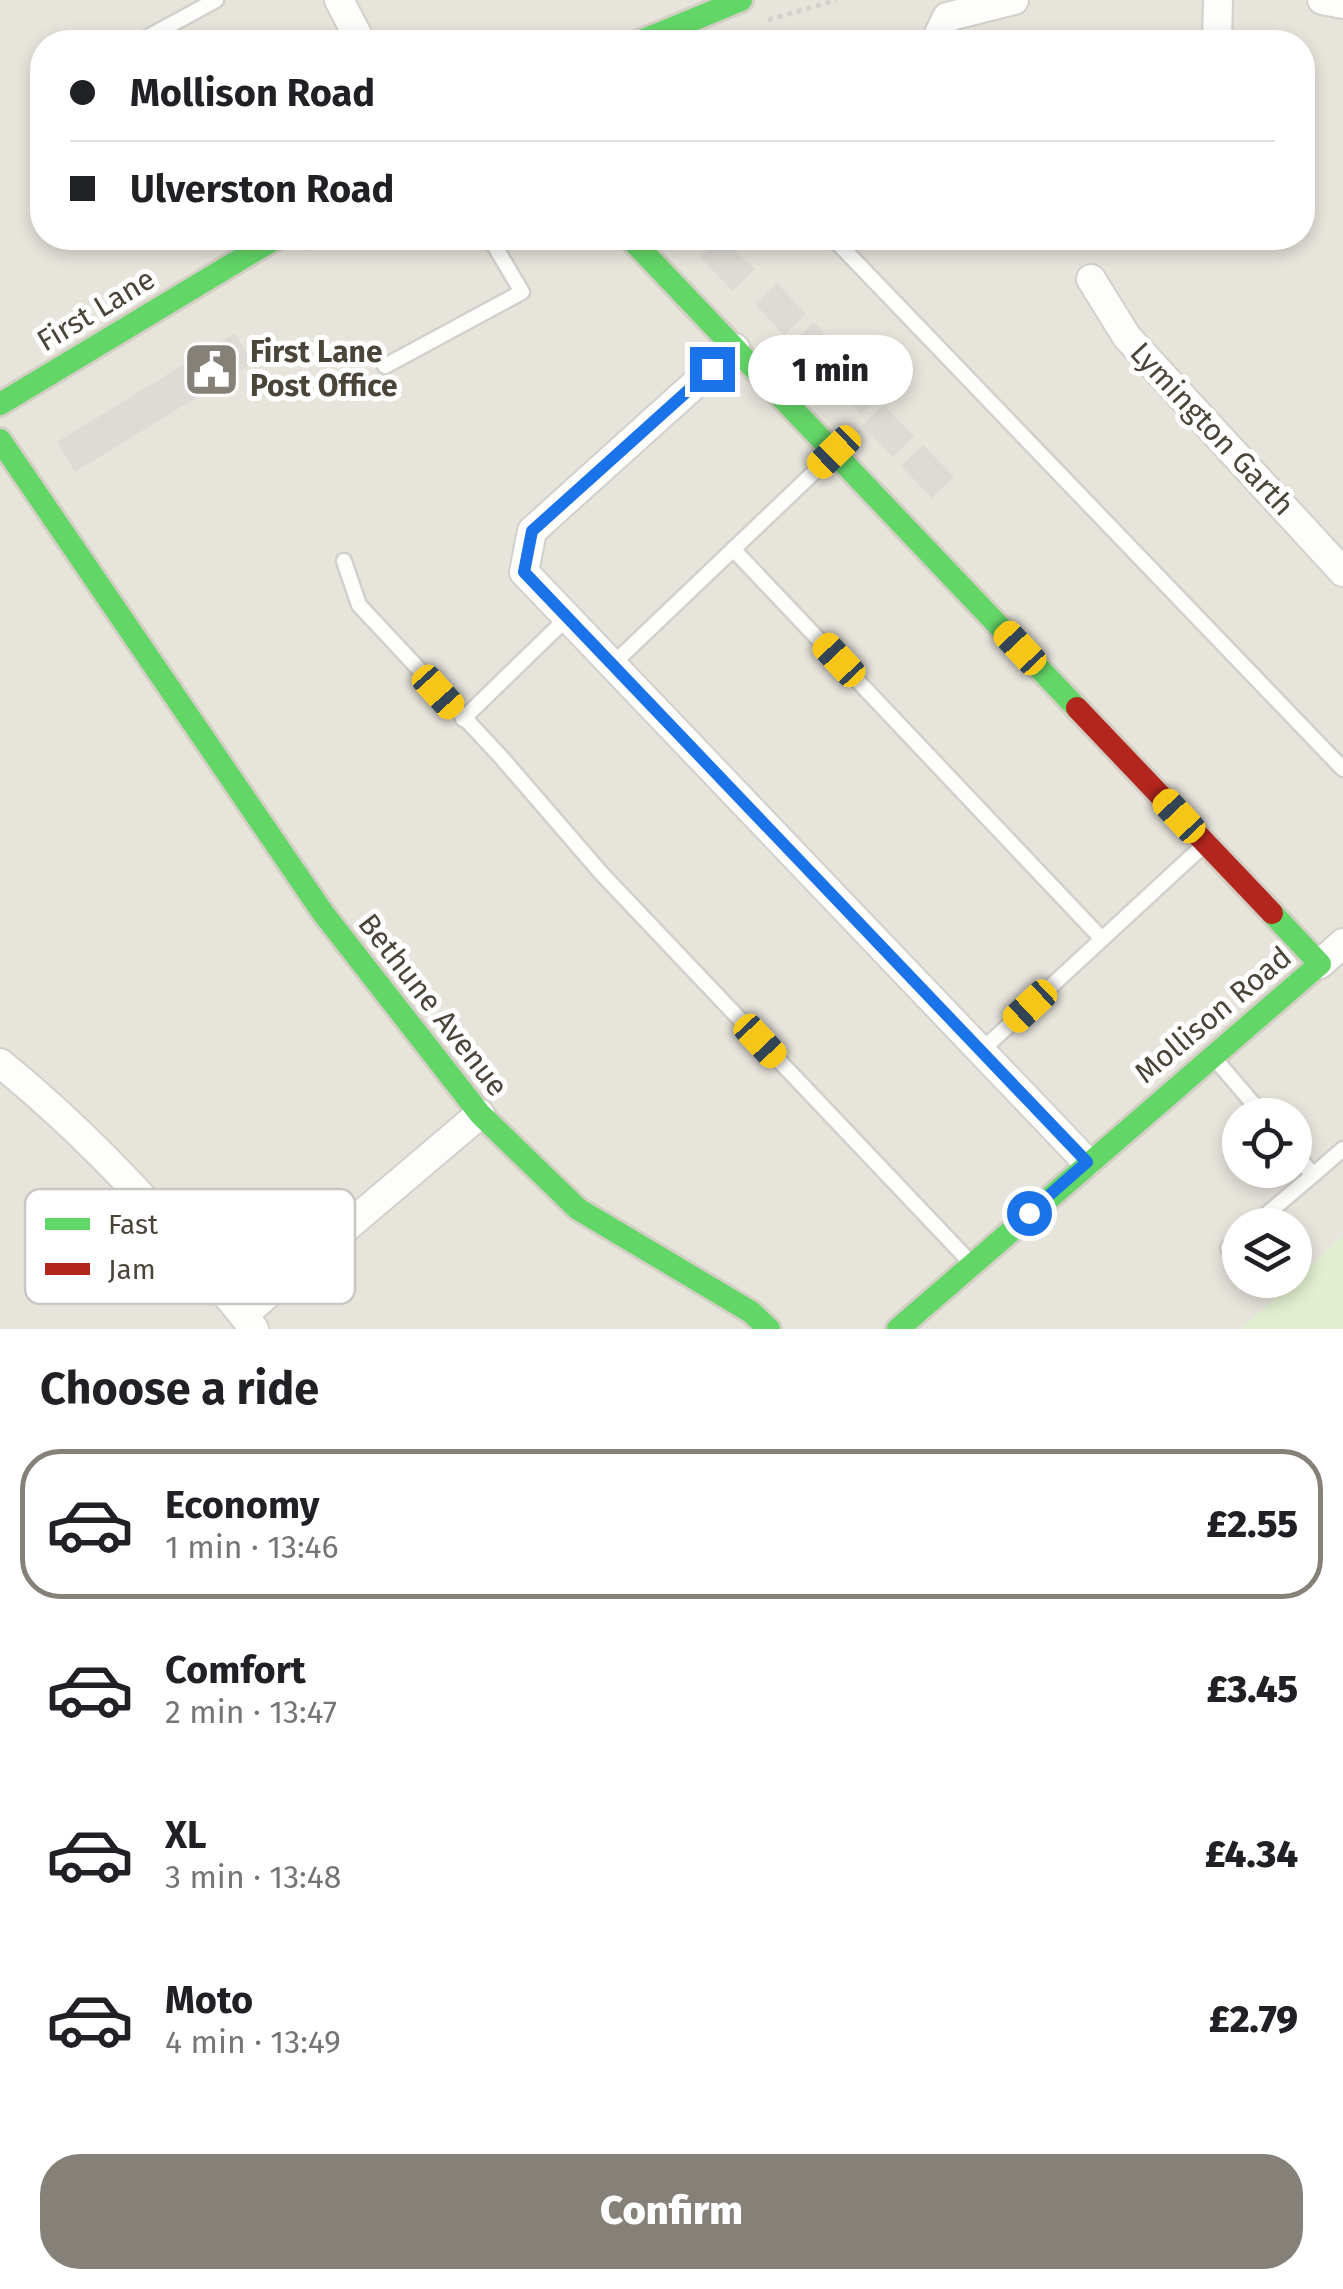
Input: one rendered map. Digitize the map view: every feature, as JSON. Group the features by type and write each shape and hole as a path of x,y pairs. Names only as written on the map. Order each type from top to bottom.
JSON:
{"street":[{"path":"339,0 355,30"},
{"path":"668,30 741,0"},
{"path":"941,30 947,17 1014,0"},
{"path":"1217,30 1218,0"},
{"path":"1322,0 1343,4"},
{"name":"First Lane","path":"0,404 256,250"},
{"name":"Mollison Road","path":"642,250 1320,964 898,1329"},
{"name":"Lymington Garth","path":"1091,279 1127,337 1343,572"},
{"path":"728,340 644,434 532,531 524,572 1087,1162"},
{"name":"Bethune Avenue","path":"0,440 130,636 323,913 480,1114 578,1209 751,1312 769,1329"},
{"path":"1320,964 1343,944"},
{"path":"0,1063 44,1098 135,1189"},
{"path":"355,1227 480,1114"},
{"path":"249,1322 269,1304"}],"lane":[{"path":"161,30 216,0"},
{"path":"385,366 522,292 497,250"},
{"path":"845,250 1343,768"},
{"path":"614,664 834,452"},
{"path":"733,549 1102,939"},
{"path":"344,561 359,606 602,874 972,1264"},
{"path":"463,719 568,616"},
{"path":"982,1050 1205,844"},
{"path":"1211,1055 1248,1098"},
{"path":"1274,1208 1343,1149"}],"shaded area":[{"path":"0,0 1343,0 1343,1329 0,1329"}],"green space":[{"path":"1343,1236 1343,1329 1241,1329 1275,1298 1312,1298 1312,1264"}],"building":[{"path":"707,250 734,250 755,269 733,291 700,257"},
{"path":"777,283 806,314 784,335 755,304"},
{"path":"814,322 846,355 823,376 792,344"},
{"path":"235,333 253,363 75,472 57,442"},
{"path":"852,362 882,393 861,414 830,383"},
{"path":"884,405 914,436 893,457 862,426"},
{"path":"923,445 954,477 932,498 901,466"}],"traffic: fast":[{"path":"668,30 741,0"},
{"path":"0,404 256,250"},
{"path":"641,250 1077,708"},
{"path":"0,440 323,913 480,1114 578,1209 751,1312 769,1329"},
{"path":"898,1329 1320,964 1272,913"}],"traffic: jam":[{"path":"1077,708 1272,913"}],"place":[{"name":"First Lane Post Office","path":"211,369"}],"route":[{"path":"712,369 532,531 524,572 1087,1162 1029,1213"}]}
